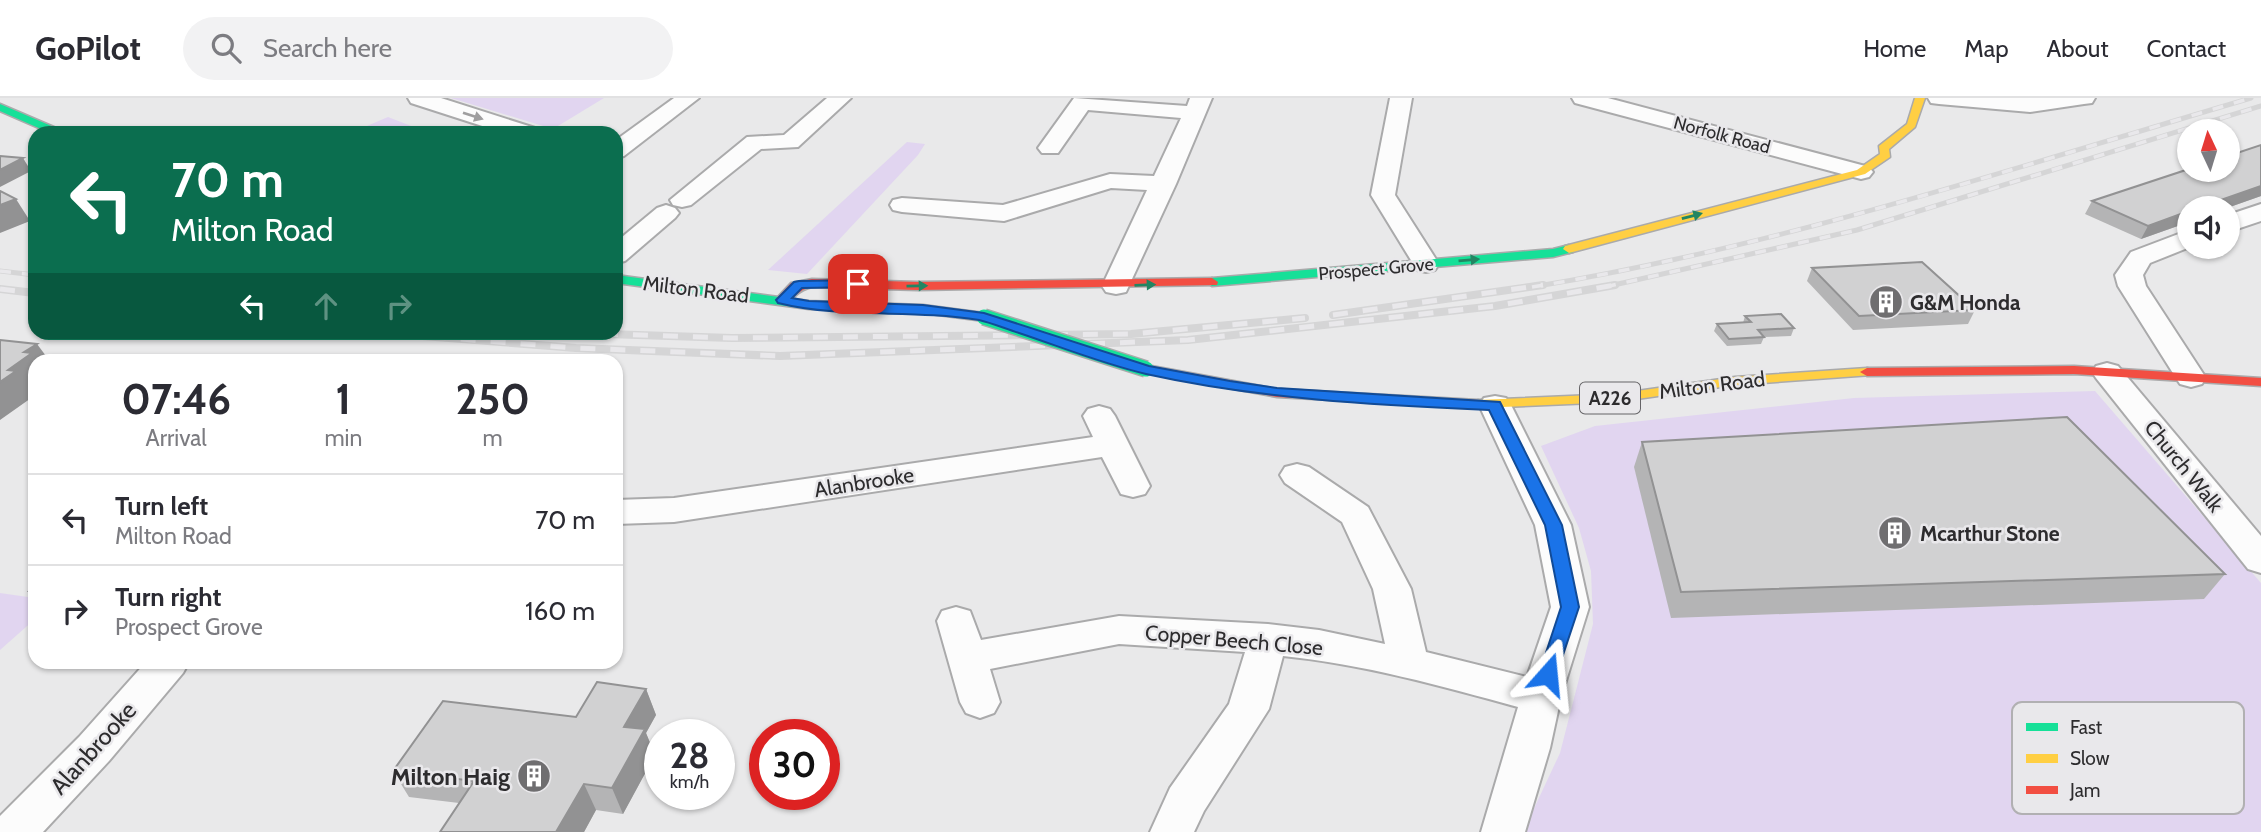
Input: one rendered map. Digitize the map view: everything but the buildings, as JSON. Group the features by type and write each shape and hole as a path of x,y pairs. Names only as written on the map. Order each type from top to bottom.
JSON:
{"main road":[{"path":"1861,172 1885,155 1883,148 1887,143 1897,140 1916,120 1920,98"},
{"path":"0,107 43,126"},
{"name":"Prospect Grove","path":"782,300 796,286 813,283 1116,286 1249,280 1559,252 1861,172"},
{"name":"Milton Road","path":"623,280 809,305 923,309 984,317 1146,369 1277,393 1495,405 1616,398 1735,381 1892,370 1982,368 2191,378"},
{"name":"A226","path":"2191,378 2261,382"}],"street":[{"path":"419,98 505,126"},
{"path":"623,146 688,98"},
{"path":"623,249 755,142 790,142 840,98"},
{"path":"1401,98 1383,195 1426,264"},
{"name":"Norfolk Road","path":"1583,98 1861,172"},
{"path":"1643,114 1660,98"},
{"path":"1939,98 2030,105 2084,98"},
{"path":"1050,148 1083,100 1197,106 1116,286"},
{"path":"902,205 1004,213 1110,181 1164,184"},
{"path":"2240,220 2261,212"},
{"path":"2177,243 2140,258 2129,275 2132,286 2191,378"},
{"name":"Church Walk","path":"2107,372 2261,560"},
{"path":"1495,405 1553,525 1570,607 1541,697 1529,748 1503,832"},
{"name":"Alanbrooke","path":"623,512 674,510 1105,430 1133,486"},
{"path":"1297,475 1356,515 1392,589 1409,665"},
{"name":"Copper Beech Close","path":"980,702 961,640 1119,630 1268,639 1319,645 1541,697"},
{"path":"1172,832 1186,801 1248,709 1268,639"},
{"name":"Alanbrooke","path":"14,832 94,749 163,669"}],"shaded area":[{"path":"451,98 604,98 558,126 543,126"},
{"path":"388,117 411,126 367,126"},
{"path":"907,142 925,144 918,155 807,274 768,270"},
{"path":"2095,391 2261,583 2261,832 1523,832 1560,753 1593,624 1591,571 1579,528 1541,446 1595,426 1854,398"},
{"path":"0,593 28,597 28,625 0,650"}],"railway":[{"path":"1542,285 1624,270 1805,228 2251,98"},
{"path":"1610,286 1857,230 2261,106"},
{"path":"0,271 28,274"},
{"path":"1333,315 1542,285"},
{"path":"1532,287 1542,285"},
{"path":"1610,286 1615,285"},
{"path":"474,340 576,348 780,356 1188,340 1495,306 1610,286"},
{"path":"1605,287 1610,286"},
{"path":"0,289 28,292"},
{"path":"623,335 732,338 1131,334 1305,318"}],"traffic: fast":[{"path":"0,107 43,126"},
{"path":"1212,282 1553,253 1569,249"},
{"path":"623,280 809,305 923,309 984,317"},
{"path":"984,317 1146,369"}],"traffic: slow":[{"path":"1569,249 1861,172 1886,155 1883,148 1912,125 1920,98"},
{"path":"1478,404 1616,398 1735,381 1867,372"}],"traffic: jam":[{"path":"782,300 796,286 812,283 918,286 1212,282"},
{"path":"1146,369 1277,393 1478,404"},
{"path":"1867,372 2074,370 2261,382"}],"place":[{"name":"G&M Honda","path":"1886,302"},
{"name":"Mcarthur Stone","path":"1895,533"},
{"name":"Milton Haig","path":"534,776"}],"route":[{"path":"858,284 799,285 782,300 809,305 923,309 984,317 1146,369 1277,393 1495,405 1553,525 1570,607 1548,674"}]}
